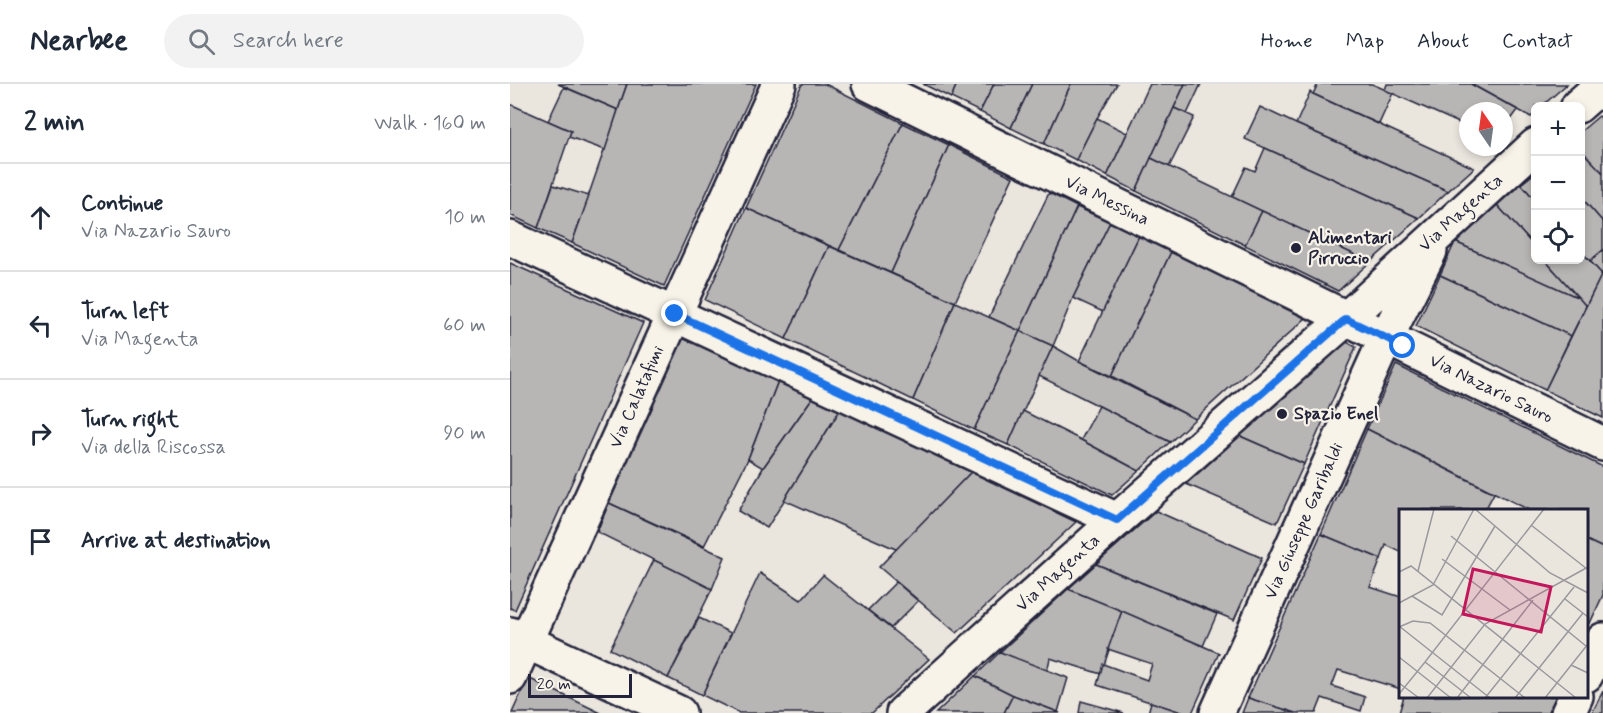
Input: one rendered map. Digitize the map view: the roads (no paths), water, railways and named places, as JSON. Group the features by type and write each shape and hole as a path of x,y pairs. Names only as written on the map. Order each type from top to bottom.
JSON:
{"street":[{"name":"Via Calatafimi","path":"510,677 518,638 675,314 779,84"},
{"name":"Via Messina","path":"869,84 1346,319"},
{"path":"1583,102 1603,84"},
{"name":"Via Magenta","path":"903,713 1117,520 1346,319 1531,150"},
{"name":"Via Giuseppe Garibaldi","path":"1217,713 1386,338 1440,232"},
{"path":"510,238 1117,520"},
{"name":"Via Nazario Sauro","path":"1346,319 1603,444"},
{"path":"518,638 679,713"},
{"path":"1588,673 1603,640"},
{"path":"1568,713 1575,698"}],"place":[{"name":"Alimentari Pirruccio","path":"1296,248"},
{"name":"Spazio Enel","path":"1282,414"}]}
